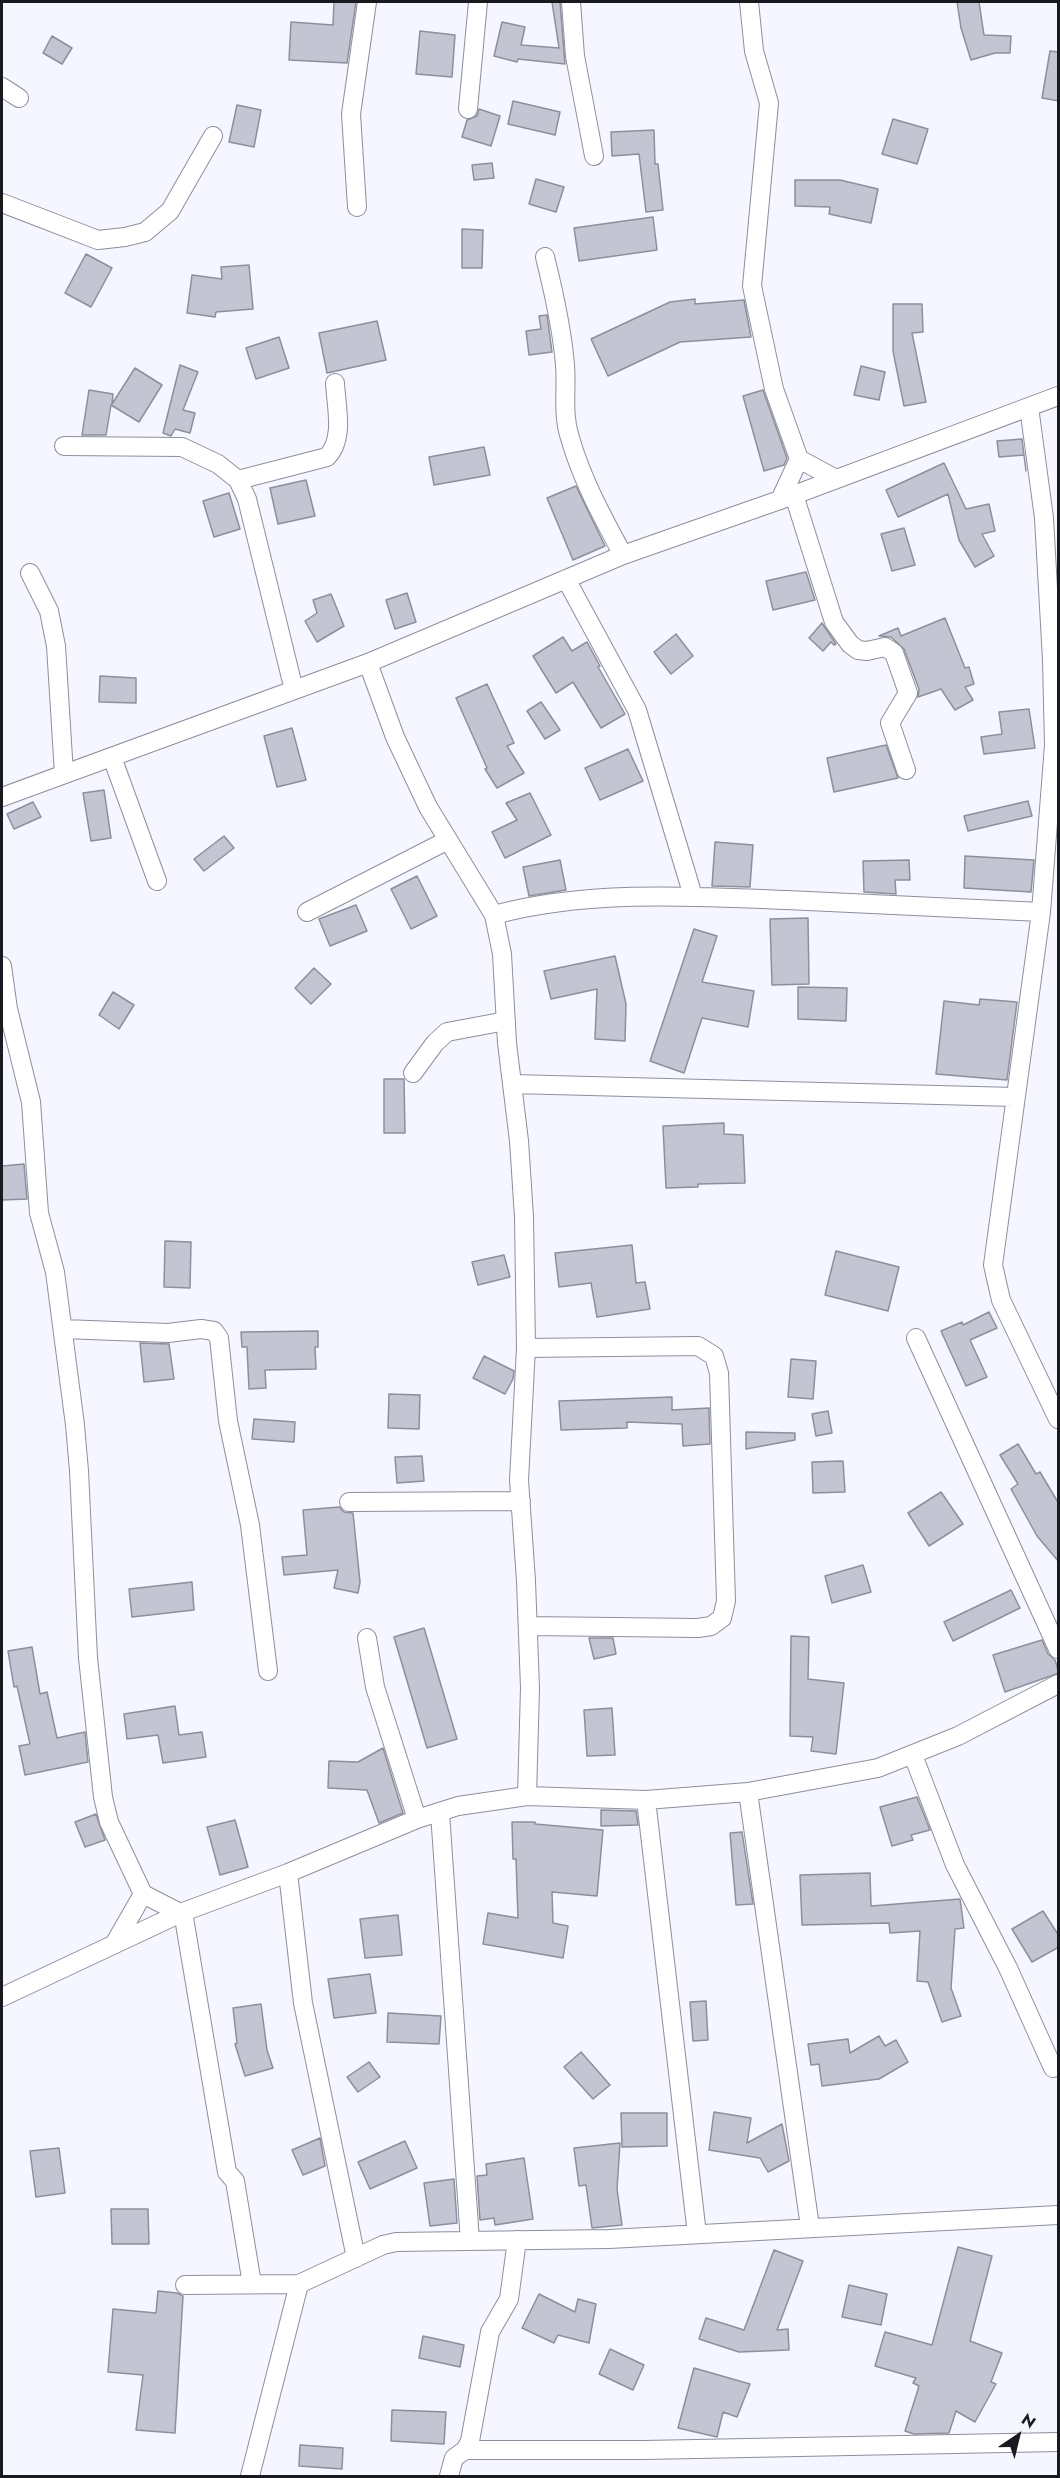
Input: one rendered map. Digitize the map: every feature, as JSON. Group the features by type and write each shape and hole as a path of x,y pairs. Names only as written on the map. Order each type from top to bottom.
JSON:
{"street":[{"path":"357,207 351,114 367,2"},
{"path":"468,109 478,2"},
{"path":"571,2 575,56 594,156"},
{"path":"749,2 754,51 769,103 752,286 774,389 799,459 787,497 834,622 850,644 858,650 867,651 885,647 894,653 908,693 890,723 906,770"},
{"path":"2,87 19,98"},
{"path":"2,202 98,240 145,232 170,211 213,136"},
{"path":"545,257 563,338 566,369 564,405 569,437 592,497 623,555"},
{"path":"238,480 327,457 334,450 338,438 335,383"},
{"path":"2,797 368,663 623,555 1059,396"},
{"path":"1029,407 1044,518 1055,649 1054,745 1041,912 993,1265 1001,1300 1059,1419"},
{"path":"64,446 182,447 218,464 238,480 247,499 294,690"},
{"path":"799,459 836,479"},
{"path":"30,573 49,611 56,646 64,774"},
{"path":"566,579 637,710 693,896"},
{"path":"368,663 394,737 428,807 494,915 502,954 506,1021 525,1217 526,1348 519,1480 530,1688 527,1796"},
{"path":"112,757 157,881"},
{"path":"307,912 448,840"},
{"path":"494,915 531,905 571,901 693,896 1041,912"},
{"path":"2,966 8,1009 31,1102 39,1213 55,1272 63,1329 80,1471 88,1658 102,1786 109,1822 143,1894 182,1912"},
{"path":"413,1073 435,1043 447,1032 506,1021"},
{"path":"512,1084 1015,1097"},
{"path":"63,1329 168,1333 201,1329 214,1330 219,1338 228,1421 250,1525 268,1671"},
{"path":"916,1338 1059,1649"},
{"path":"526,1348 698,1346 714,1356 719,1373 726,1601 722,1618 711,1626 698,1628 528,1626"},
{"path":"349,1502 521,1501"},
{"path":"367,1638 375,1687 417,1819"},
{"path":"2,1996 182,1912 288,1873 417,1819 466,1803 527,1796 646,1800 748,1792 878,1768 958,1736 1059,1684"},
{"path":"913,1755 955,1865 1008,1968 1053,2068"},
{"path":"748,1792 810,2228"},
{"path":"646,1800 697,2234"},
{"path":"440,1813 470,2241"},
{"path":"288,1873 303,2003 356,2258"},
{"path":"116,1941 143,1894"},
{"path":"182,1912 228,2172 235,2181 252,2284"},
{"path":"185,2285 299,2284 396,2242 697,2234 1059,2215"},
{"path":"465,2450 470,2441 490,2332 509,2299 516,2240"},
{"path":"250,2476 299,2284"},
{"path":"449,2476 454,2458 465,2450 644,2450 1059,2442"}],"building":[{"path":"334,2 356,2 347,63 289,60 291,22 333,25"},
{"path":"552,2 560,2 565,64 518,59 517,62 494,56 502,22 525,27 521,45 559,48"},
{"path":"957,2 979,2 984,35 1011,36 1010,53 995,53 971,60 961,28"},
{"path":"420,31 455,35 452,77 416,74"},
{"path":"52,36 72,48 62,64 43,53"},
{"path":"1050,51 1059,52 1059,101 1042,98"},
{"path":"513,101 560,112 555,135 508,124"},
{"path":"237,105 261,110 254,147 229,142"},
{"path":"479,109 500,116 491,146 462,137 467,120 477,116"},
{"path":"893,119 928,129 917,164 882,154"},
{"path":"654,130 655,164 658,164 663,210 646,212 639,154 612,156 611,132"},
{"path":"492,163 494,178 474,180 472,165"},
{"path":"536,179 564,187 556,212 529,204"},
{"path":"795,180 840,180 878,189 871,223 829,214 830,207 795,206"},
{"path":"653,217 657,250 579,261 574,228"},
{"path":"462,229 483,230 482,268 462,268"},
{"path":"86,254 112,268 91,307 65,293"},
{"path":"249,265 253,309 216,312 215,317 187,313 192,275 222,279 221,267"},
{"path":"695,299 695,304 744,300 751,337 680,342 608,376 591,339 670,302"},
{"path":"893,304 922,304 923,332 912,333 926,402 904,406 893,351"},
{"path":"547,315 552,352 529,355 526,331 541,329 539,316"},
{"path":"377,321 386,360 327,373 319,333"},
{"path":"279,337 289,368 256,379 246,348"},
{"path":"180,365 198,372 183,410 195,413 190,433 175,429 171,436 163,433"},
{"path":"861,366 885,372 879,400 854,395"},
{"path":"135,368 162,385 139,422 111,405 106,435 82,435 89,390 113,394 112,404"},
{"path":"763,390 787,458 784,465 764,471 743,396"},
{"path":"1022,439 1024,455 999,457 997,441"},
{"path":"484,447 490,475 434,485 429,457"},
{"path":"944,463 966,509 989,504 995,531 982,534 994,556 975,567 959,540 948,494 898,517 886,490"},
{"path":"306,480 315,516 278,524 270,488"},
{"path":"576,486 605,546 573,560 547,498"},
{"path":"229,493 240,529 214,537 203,501"},
{"path":"904,528 915,565 892,571 881,534"},
{"path":"806,572 815,600 773,610 766,581"},
{"path":"407,593 416,622 395,629 386,600"},
{"path":"331,594 344,626 317,642 305,621 317,613 313,600"},
{"path":"945,618 965,668 969,667 974,684 965,687 973,700 955,710 941,689 918,697 919,689 904,649 891,637 879,636 898,628 901,636"},
{"path":"822,623 836,644 831,642 823,651 809,638"},
{"path":"676,634 693,656 671,674 654,652"},
{"path":"563,637 572,651 587,642 600,666 598,667 625,714 601,728 573,682 556,693 533,656"},
{"path":"100,676 136,678 136,703 99,702"},
{"path":"487,684 514,743 507,746 524,773 497,788 485,769 487,768 456,698"},
{"path":"541,702 560,730 545,739 527,711"},
{"path":"1029,709 1035,748 984,754 981,737 1002,734 999,712"},
{"path":"292,728 306,780 277,787 264,736"},
{"path":"886,745 898,778 834,792 827,758"},
{"path":"628,749 643,781 600,800 585,768"},
{"path":"104,790 111,838 91,841 83,793"},
{"path":"530,793 551,835 505,858 492,832 517,820 506,803"},
{"path":"1028,801 1032,816 968,831 964,816"},
{"path":"33,802 41,817 14,829 7,814"},
{"path":"224,836 234,848 204,871 194,859"},
{"path":"715,842 753,845 750,887 712,886"},
{"path":"965,856 1034,860 1031,892 964,888"},
{"path":"560,860 566,890 529,896 523,867"},
{"path":"909,860 910,880 895,880 896,894 864,892 863,861"},
{"path":"417,876 437,916 411,929 391,889"},
{"path":"356,905 367,931 330,946 319,919"},
{"path":"808,918 809,984 772,985 770,919"},
{"path":"694,929 717,936 702,982 754,991 748,1027 702,1018 684,1073 650,1061"},
{"path":"615,956 626,1004 625,1041 595,1039 597,989 551,999 544,971"},
{"path":"314,968 331,984 311,1004 295,988"},
{"path":"798,987 847,988 846,1021 798,1019"},
{"path":"113,992 134,1005 119,1029 99,1015"},
{"path":"980,999 1017,1002 1007,1080 936,1074 944,1001 979,1005"},
{"path":"384,1079 404,1079 405,1133 384,1133"},
{"path":"724,1123 724,1134 743,1135 745,1183 698,1184 698,1187 666,1188 663,1126"},
{"path":"24,1164 27,1199 2,1200 2,1166"},
{"path":"165,1241 191,1242 190,1288 164,1287"},
{"path":"632,1245 636,1283 645,1282 650,1309 597,1317 591,1283 559,1287 555,1253"},
{"path":"836,1251 899,1267 888,1311 825,1295"},
{"path":"504,1255 510,1277 478,1285 472,1262"},
{"path":"989,1312 997,1328 970,1340 987,1377 966,1386 941,1331 962,1322 963,1325"},
{"path":"318,1331 318,1347 315,1347 316,1369 265,1370 266,1388 249,1389 247,1347 242,1347 241,1332"},
{"path":"140,1343 169,1344 174,1379 144,1382"},
{"path":"484,1356 514,1371 513,1379 505,1394 473,1378"},
{"path":"791,1359 816,1361 813,1399 788,1397"},
{"path":"389,1394 420,1395 419,1429 388,1428"},
{"path":"672,1397 672,1410 709,1408 710,1444 683,1446 682,1424 627,1422 627,1428 561,1430 559,1401"},
{"path":"828,1411 832,1433 816,1436 812,1414"},
{"path":"254,1419 295,1422 294,1442 252,1439"},
{"path":"746,1432 795,1433 795,1440 746,1449"},
{"path":"1018,1444 1036,1474 1040,1472 1059,1504 1059,1562 1037,1536 1011,1489 1018,1484 1000,1455"},
{"path":"422,1456 424,1481 397,1483 395,1457"},
{"path":"843,1461 845,1492 813,1493 812,1462"},
{"path":"941,1492 963,1524 929,1546 908,1513"},
{"path":"339,1507 344,1512 353,1513 360,1582 358,1593 334,1588 338,1570 284,1575 282,1557 307,1555 303,1510"},
{"path":"863,1565 871,1592 832,1603 825,1576"},
{"path":"192,1582 194,1610 132,1617 129,1589"},
{"path":"1011,1590 1020,1608 953,1641 944,1622"},
{"path":"424,1628 457,1739 427,1748 394,1637"},
{"path":"791,1636 809,1637 808,1679 844,1683 836,1754 811,1751 813,1737 790,1736"},
{"path":"589,1638 613,1638 616,1654 594,1659"},
{"path":"1042,1640 1048,1654 1055,1660 1059,1673 1005,1692 993,1655"},
{"path":"32,1647 40,1694 47,1692 57,1738 85,1732 88,1762 25,1775 19,1746 30,1744 17,1686 14,1687 8,1651"},
{"path":"175,1706 179,1735 202,1732 206,1757 163,1763 158,1735 127,1739 124,1714"},
{"path":"612,1708 615,1755 587,1756 584,1710"},
{"path":"383,1748 403,1813 379,1823 367,1790 328,1788 329,1761 358,1762"},
{"path":"917,1797 930,1830 911,1835 913,1840 892,1846 880,1807"},
{"path":"601,1810 636,1811 638,1825 601,1826"},
{"path":"96,1814 105,1840 85,1847 75,1822"},
{"path":"235,1820 248,1867 220,1875 207,1827"},
{"path":"512,1822 535,1822 535,1824 603,1830 597,1896 552,1892 553,1923 568,1926 563,1958 483,1944 488,1913 518,1918"},
{"path":"742,1832 753,1904 736,1905 730,1833"},
{"path":"870,1873 871,1906 960,1899 964,1928 955,1929 951,1988 961,2016 942,2022 928,1982 917,1981 920,1931 890,1933 889,1923 802,1925 800,1875"},
{"path":"1043,1911 1059,1936 1059,1947 1032,1962 1012,1929"},
{"path":"398,1915 402,1955 365,1958 360,1919"},
{"path":"370,1974 376,2013 334,2018 328,1979"},
{"path":"706,2001 708,2040 693,2041 690,2002"},
{"path":"261,2004 267,2050 273,2068 245,2076 235,2044 237,2043 233,2008"},
{"path":"388,2013 441,2016 439,2044 387,2042"},
{"path":"879,2036 885,2046 896,2040 908,2062 879,2079 822,2086 819,2064 811,2065 808,2044 848,2039 850,2053"},
{"path":"581,2052 610,2085 593,2099 564,2067"},
{"path":"369,2062 380,2077 358,2092 347,2077"},
{"path":"714,2112 751,2118 747,2143 782,2124 789,2161 768,2172 760,2158 709,2150"},
{"path":"621,2113 667,2113 667,2146 622,2147"},
{"path":"320,2138 325,2166 303,2175 292,2150"},
{"path":"405,2141 417,2168 370,2189 358,2162"},
{"path":"620,2143 617,2189 622,2225 592,2228 586,2185 579,2186 574,2148"},
{"path":"59,2148 65,2193 36,2197 30,2151"},
{"path":"524,2158 533,2219 495,2225 494,2218 480,2220 477,2176 487,2175 486,2164"},
{"path":"454,2179 457,2223 430,2226 424,2183"},
{"path":"111,2209 148,2209 149,2244 112,2244"},
{"path":"958,2247 992,2256 970,2341 1002,2353 991,2382 996,2384 975,2422 956,2411 949,2433 914,2434 905,2431 919,2386 913,2383 916,2378 875,2366 885,2332 932,2345"},
{"path":"774,2250 803,2261 777,2330 788,2329 789,2350 739,2352 699,2339 706,2318 744,2330"},
{"path":"849,2285 887,2294 881,2325 842,2317"},
{"path":"158,2291 183,2296 175,2433 136,2430 143,2375 108,2372 113,2309 156,2313"},
{"path":"539,2294 575,2312 578,2299 596,2304 589,2343 558,2335 554,2343 522,2328"},
{"path":"423,2336 464,2345 460,2367 419,2358"},
{"path":"610,2349 644,2365 633,2390 599,2374"},
{"path":"694,2368 750,2384 737,2417 723,2412 717,2437 678,2428"},
{"path":"392,2410 446,2412 444,2444 391,2441"},
{"path":"300,2445 343,2448 342,2469 299,2466"}]}
